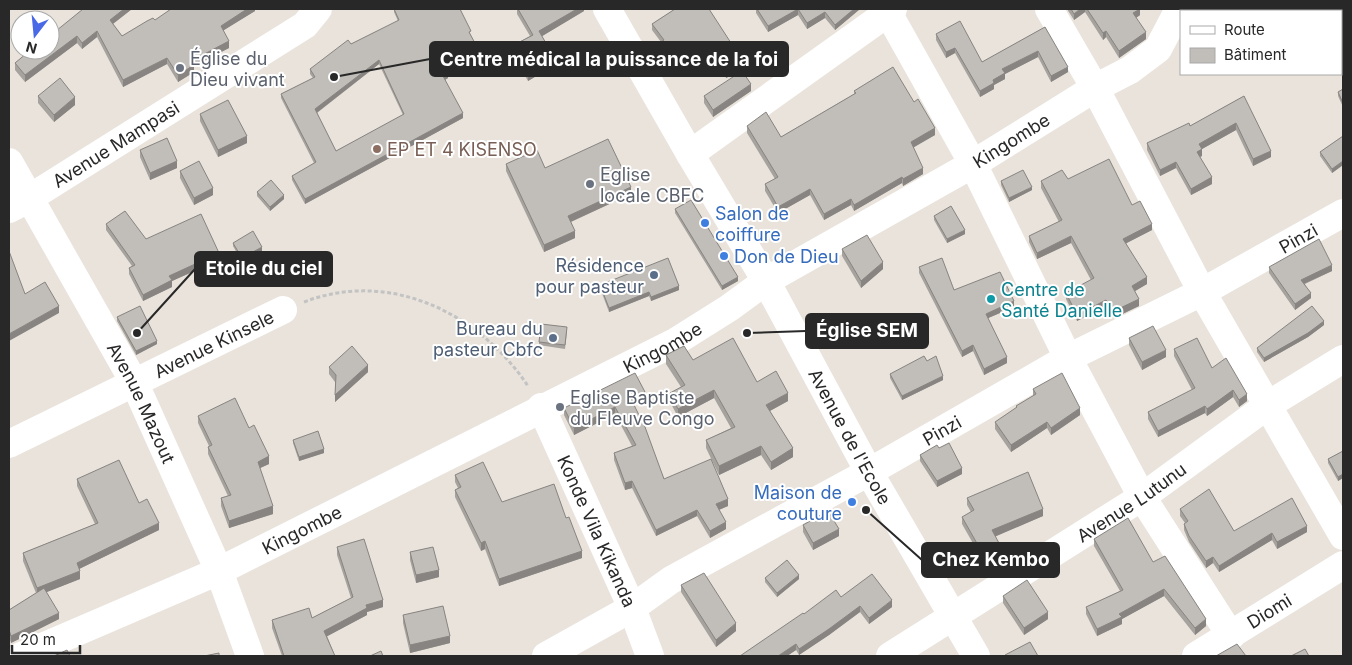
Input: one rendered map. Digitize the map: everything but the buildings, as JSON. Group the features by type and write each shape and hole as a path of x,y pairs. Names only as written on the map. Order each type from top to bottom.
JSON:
{"street":[{"name":"Avenue Mampasi","path":"19,204 305,26 318,9"},
{"path":"1049,9 1095,88 1202,292 1343,536"},
{"name":"Kingombe","path":"21,656 219,570 541,407 675,342 729,308 766,281 974,164 1095,88 1130,70 1158,49 1179,9"},
{"path":"690,154 889,10 974,164 1068,358 1142,497 1231,636"},
{"name":"Avenue de l'Ecole","path":"611,11 690,154 766,281 869,472 976,656"},
{"name":"Avenue Mazout","path":"9,162 19,204 135,384 219,570 250,656"},
{"name":"Pinzi","path":"546,656 632,608 671,580 869,472 1068,358 1202,292 1343,213"},
{"name":"Avenue Kinsele","path":"9,444 283,310"},
{"name":"Avenue Lutunu","path":"890,656 1142,497 1268,405 1343,359"},
{"name":"Konde Vila Kikanda","path":"541,407 632,608 650,656"},
{"name":"Diomi","path":"1196,656 1343,565"}],"path":[{"path":"283,310 321,296 343,291 379,291 410,296 464,322 494,343 522,378 541,407"}],"place":[{"name":"Église du Dieu vivant","path":"180,68"},
{"name":"Centre médical la puissance de la foi","path":"334,77"},
{"name":"EP ET 4 KISENSO","path":"377,149"},
{"name":"Eglise locale CBFC","path":"590,184"},
{"name":"Salon de coiffure","path":"705,223"},
{"name":"Don de Dieu","path":"724,256"},
{"name":"Résidence pour pasteur","path":"654,275"},
{"name":"Centre de Santé Danielle","path":"991,299"},
{"name":"Etoile du ciel","path":"137,333"},
{"name":"Église SEM","path":"747,333"},
{"name":"Bureau du pasteur Cbfc","path":"553,338"},
{"name":"Eglise Baptiste du Fleuve Congo","path":"560,407"},
{"name":"Maison de couture","path":"852,502"},
{"name":"Chez Kembo","path":"866,510"}]}
